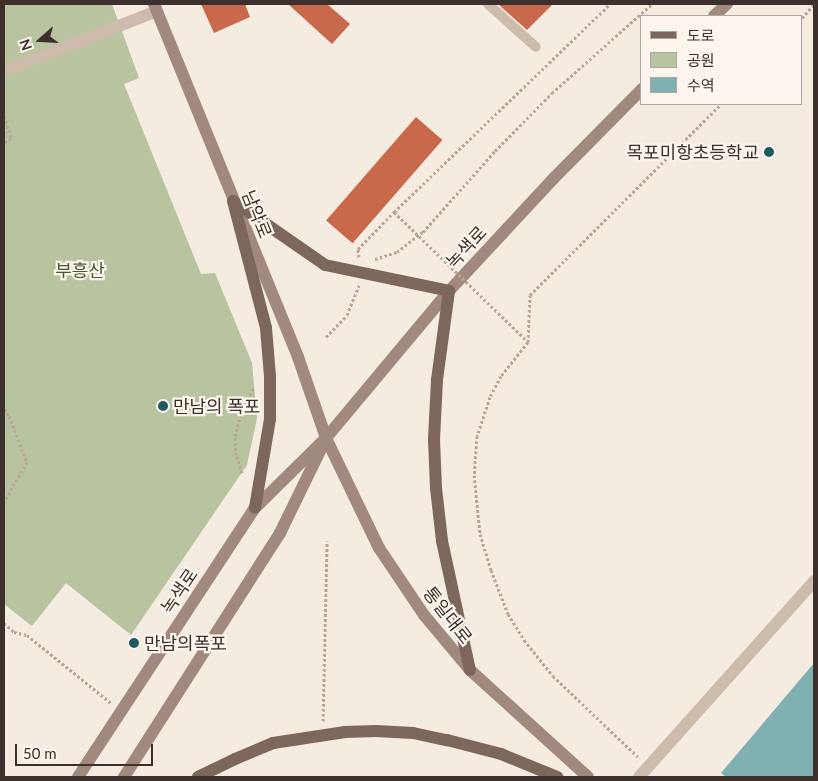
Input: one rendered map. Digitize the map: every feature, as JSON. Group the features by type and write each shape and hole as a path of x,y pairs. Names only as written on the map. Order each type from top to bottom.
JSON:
{"main road":[{"path":"715,15 727,4"},
{"name":"남악로","path":"155,8 298,357 326,438"},
{"name":"녹색로","path":"78,777 255,508 326,438 449,291 553,179 640,91"},
{"path":"233,202 325,265 449,291 437,380 434,440 436,488 442,540 470,670"},
{"path":"233,202 266,328 270,376 270,419 255,508"},
{"name":"녹색로","path":"124,777 280,534 326,438"},
{"name":"통일대로","path":"326,438 379,548 424,615 470,670 588,777"},
{"path":"198,777 235,759 274,744 323,735 368,731 413,733 501,754 557,777"}],"street":[{"path":"4,71 155,8"},
{"path":"639,777 814,581"}],"lane":[{"path":"488,4 536,46"}],"path":[{"path":"358,249 610,4"},
{"path":"372,259 397,252 423,232 495,151 552,93 652,4"},
{"path":"803,17 814,4"},
{"path":"638,757 553,676 524,640 508,614 491,570 480,534 474,475 477,436 490,397 501,376 528,342 530,295 720,105"},
{"path":"4,116 12,138 4,143"},
{"path":"394,212 528,342"},
{"path":"360,260 366,260"},
{"path":"326,338 347,315 361,280"},
{"path":"242,473 236,454 235,436 241,413 254,387"},
{"path":"4,409 10,416 27,462 4,502"},
{"path":"323,735 327,541"},
{"path":"4,623 14,632 27,635 121,711"}],"green space":[{"name":"부흥산","path":"4,4 112,4 139,78 124,84 201,274 215,273 252,363 257,418 247,465 131,635 66,583 32,626 4,604"}],"water":[{"path":"814,663 814,777 726,777 721,773"}],"building":[{"path":"201,4 245,4 250,17 214,33"},
{"path":"288,4 327,4 350,24 332,44"},
{"path":"498,4 553,4 527,30"},
{"path":"416,117 442,140 353,243 326,220"}],"place":[{"name":"목포미항초등학교","path":"769,152"},
{"name":"만남의 폭포","path":"163,406"},
{"name":"만남의폭포","path":"134,643"}]}
